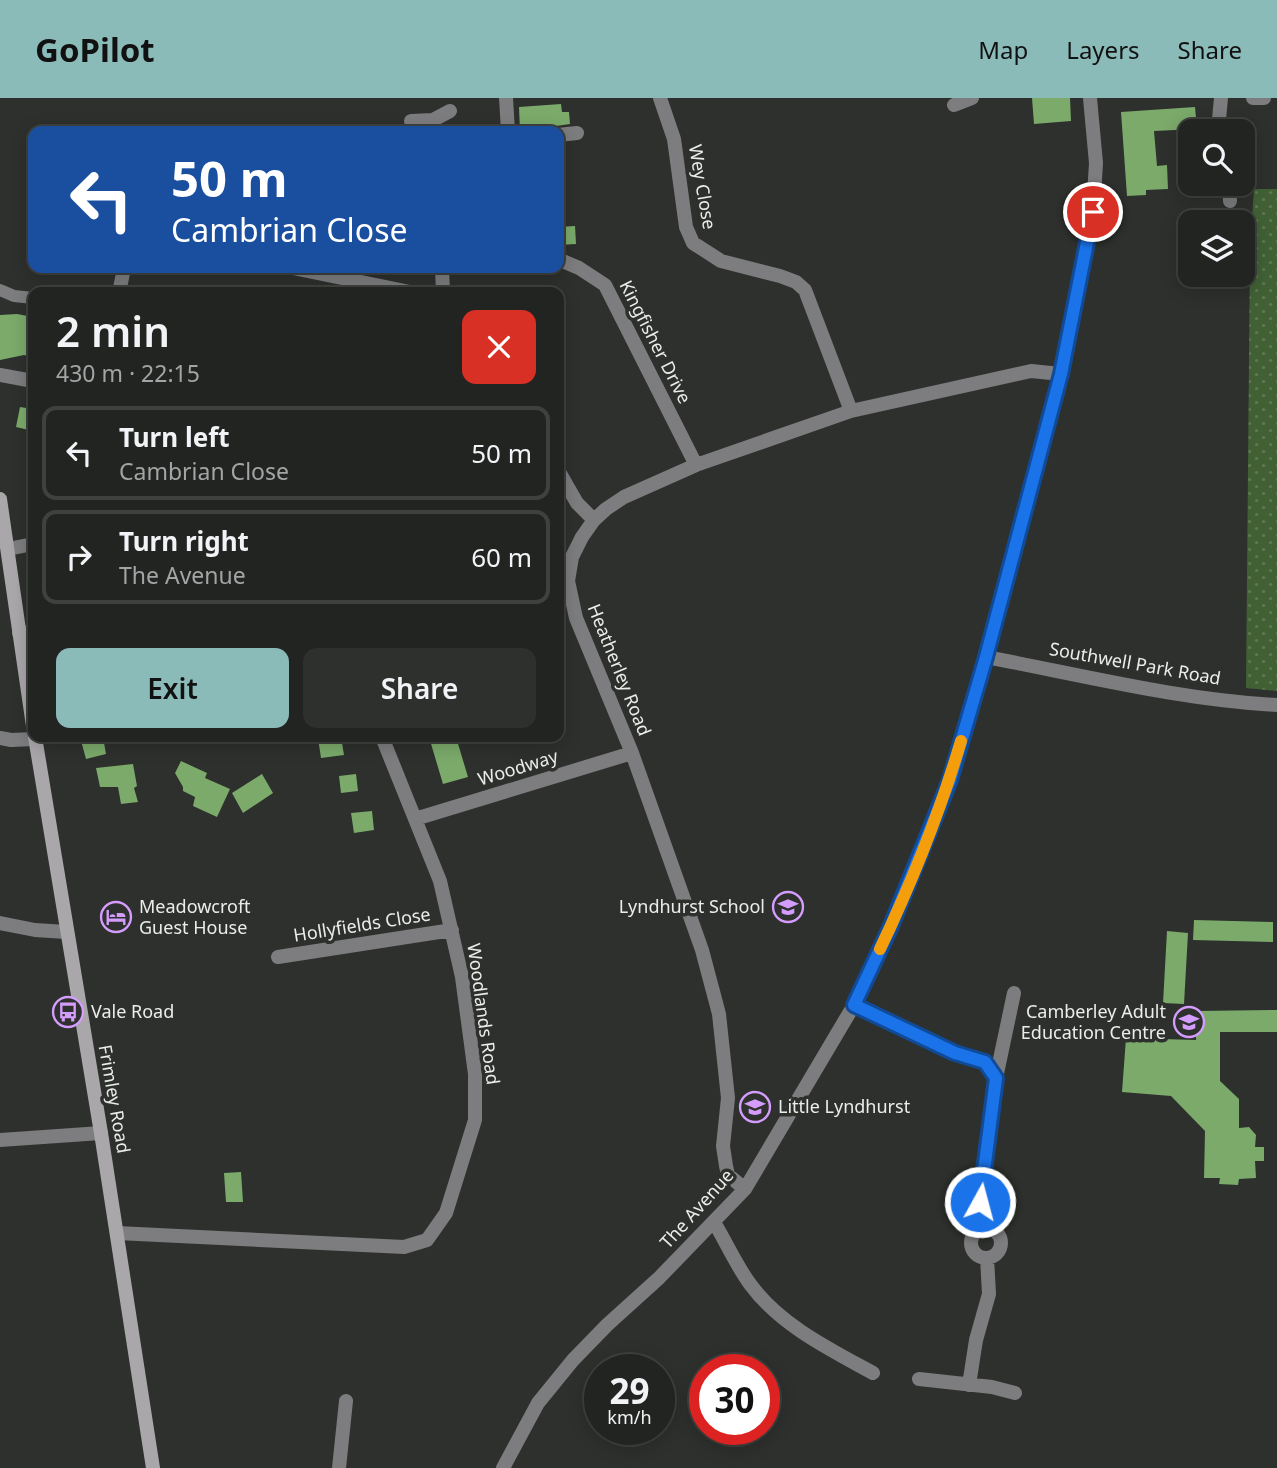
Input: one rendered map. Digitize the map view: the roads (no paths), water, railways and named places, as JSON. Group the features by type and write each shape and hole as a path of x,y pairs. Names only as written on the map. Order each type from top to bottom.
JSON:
{"main road":[{"name":"Frimley Road","path":"0,499 28,655"},
{"name":"Frimley Road","path":"36,742 153,1468"}],"street":[{"path":"506,98 508,126"},
{"name":"Wey Close","path":"660,98 674,139 686,227 693,243 721,261 780,276 796,282 806,290 851,411"},
{"path":"954,105 972,98"},
{"name":"The Avenue","path":"503,1468 538,1403 573,1360 745,1189 854,1005 891,926 950,780 986,657 1061,374 1093,212 1096,163 1090,98"},
{"path":"1219,119 1221,98"},
{"path":"1253,98 1264,98"},
{"path":"411,121 433,126 450,111"},
{"path":"564,135 577,134"},
{"path":"1230,196 1230,201"},
{"name":"Kingfisher Drive","path":"564,262 605,285 696,465"},
{"path":"317,273 386,287"},
{"path":"0,290 14,296 28,297"},
{"name":"Heatherley Road","path":"745,1189 733,1181 726,1166 723,1146 727,1098 719,1014 682,891 632,753 584,641 569,595 572,557 594,520 624,497 696,465 851,411 1031,371 1061,374"},
{"path":"0,375 28,380"},
{"path":"564,480 577,503 594,520"},
{"path":"8,549 28,545"},
{"name":"Southwell Park Road","path":"986,657 1127,684 1238,702 1277,705"},
{"path":"0,738 11,740 28,736"},
{"name":"Woodlands Road","path":"117,1233 404,1247 427,1240 446,1213 475,1120 475,1074 462,977 440,881 384,742"},
{"name":"Woodway","path":"415,819 632,753"},
{"path":"0,923 35,930 66,932"},
{"name":"Hollyfields Close","path":"278,957 452,930"},
{"path":"985,1228 980,1202 996,1078 1014,993"},
{"path":"854,1005 955,1053 985,1062 996,1078"},
{"path":"0,1140 101,1133"},
{"path":"714,1222 750,1284 781,1317 829,1349 873,1373"},
{"path":"985,1228 998,1233 1001,1243 997,1254 987,1258 974,1253 970,1241 975,1232 985,1228"},
{"path":"969,1385 976,1340 989,1294 987,1258"},
{"path":"919,1379 992,1387 1015,1393"},
{"path":"339,1468 346,1401"}],"place":[{"name":"Lyndhurst School","path":"788,907"},
{"name":"Meadowcroft Guest House","path":"116,917"},
{"name":"Vale Road","path":"68,1012"},
{"name":"Camberley Adult Education Centre","path":"1189,1022"},
{"name":"Little Lyndhurst","path":"755,1107"}]}
